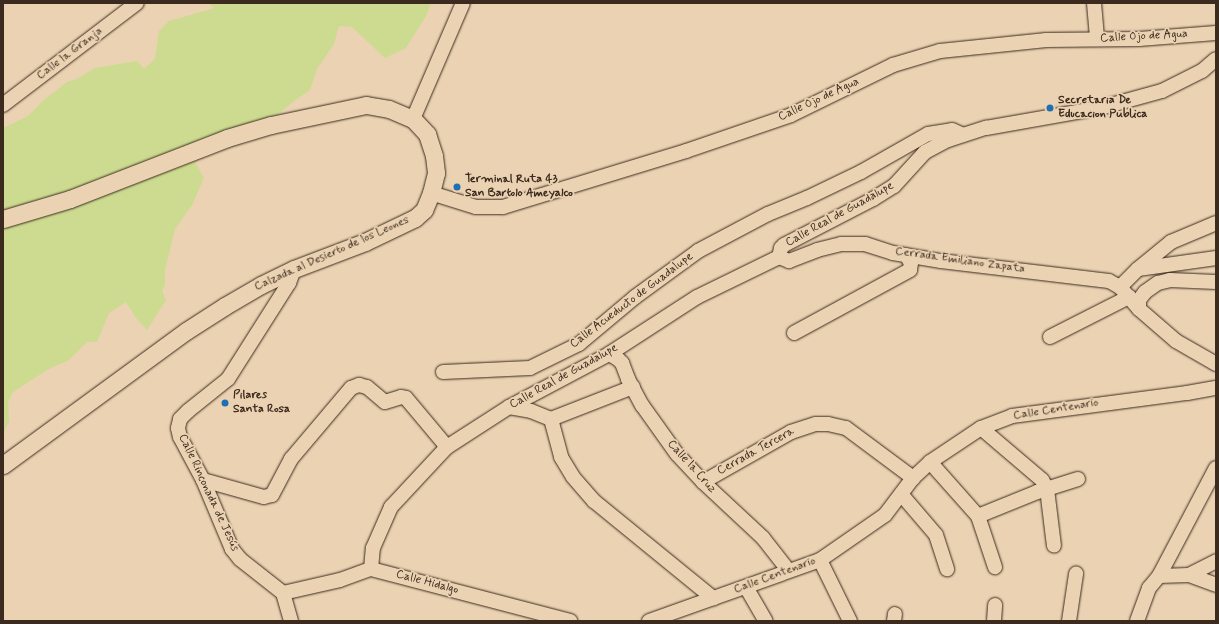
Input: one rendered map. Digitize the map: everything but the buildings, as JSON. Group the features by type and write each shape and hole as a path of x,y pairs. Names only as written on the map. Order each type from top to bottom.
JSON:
{"street":[{"name":"Calle la Granja","path":"3,105 137,3"},
{"path":"414,119 463,3"},
{"path":"1094,3 1097,39"},
{"name":"Calle Ojo de Agua","path":"431,193 476,207 503,207 686,151 791,115 893,65 940,51 1046,40 1138,39 1216,33"},
{"name":"Calle Real de Guadalupe","path":"371,569 373,548 392,507 447,447 509,407 609,354 697,297 779,257 781,248 784,245 873,199 894,186 925,152 948,140 986,128 1100,108 1139,98 1162,90 1202,71 1216,59"},
{"name":"Calzada al Desierto de los Leones","path":"3,219 70,199 227,138 271,125 366,105 389,109 414,119 427,134 434,156 436,173 431,193 424,210 415,218 365,242 294,269 261,285 186,331 3,465"},
{"name":"Calle Acueducto de Guadalupe","path":"443,372 530,368 579,344 635,297 698,251 768,214 807,198 862,172 917,139 939,131 952,130 963,135"},
{"path":"1050,337 1124,292 1138,269 1171,242 1216,223"},
{"name":"Cerrada Emiliano Zapata","path":"779,257 789,261 817,250 841,244 865,244 906,255 1109,281 1124,292 1139,308 1176,340 1216,364"},
{"path":"794,333 910,270 911,263 906,255"},
{"path":"1138,269 1216,258"},
{"name":"Calle Rinconada de Jesús","path":"283,593 240,559 232,549 203,480 180,437 178,428 180,419 228,379 289,283 294,269"},
{"path":"1139,308 1139,300 1145,292 1158,284 1170,280 1216,282"},
{"name":"Calle la Cruz","path":"609,354 618,358 622,363 628,379 642,405 677,454 703,482 763,538 788,570"},
{"path":"203,480 264,497 272,495 291,459 351,388 363,385 385,402 401,397 406,398 447,447"},
{"path":"509,407 531,411 551,419 633,387"},
{"name":"Calle Centenario","path":"649,621 746,587 788,570 820,560 885,515 913,478 930,462 981,428 1012,416 1216,388"},
{"path":"551,419 561,457 573,477 594,501 713,598"},
{"name":"Cerrada Tercera","path":"703,482 791,432 822,424 846,428 913,478"},
{"path":"981,428 1042,480 1047,489 1054,546"},
{"path":"930,462 978,516 995,567"},
{"path":"1137,621 1149,588 1159,576 1216,468"},
{"path":"978,516 1047,489 1078,479"},
{"path":"901,494 936,535 947,569"},
{"path":"820,560 850,621"},
{"path":"1189,575 1216,561"},
{"path":"291,621 283,593 340,580 371,569"},
{"name":"Calle Hidalgo","path":"371,569 570,621"},
{"path":"1068,621 1076,574"},
{"path":"1159,576 1189,575 1216,585"},
{"path":"746,587 766,621"},
{"path":"994,621 995,604"}],"green space":[{"path":"207,3 431,3 426,16 406,48 385,58 352,27 339,26 334,44 317,69 310,90 295,100 261,129 201,140 195,162 204,178 192,205 175,229 165,270 165,284 162,291 166,300 147,330 136,318 126,302 109,313 97,342 87,342 69,360 47,370 13,392 8,402 9,422 5,429 3,444 3,128 28,116 44,100 67,82 77,79 95,68 137,61 144,69 155,59 159,31 169,21 215,8"}],"place":[{"name":"Secretaria De Educacion Publica","path":"1050,108"},
{"name":"Terminal Ruta 43 San Bartolo Ameyalco","path":"457,187"},
{"name":"Pilares Santa Rosa","path":"225,403"}]}
